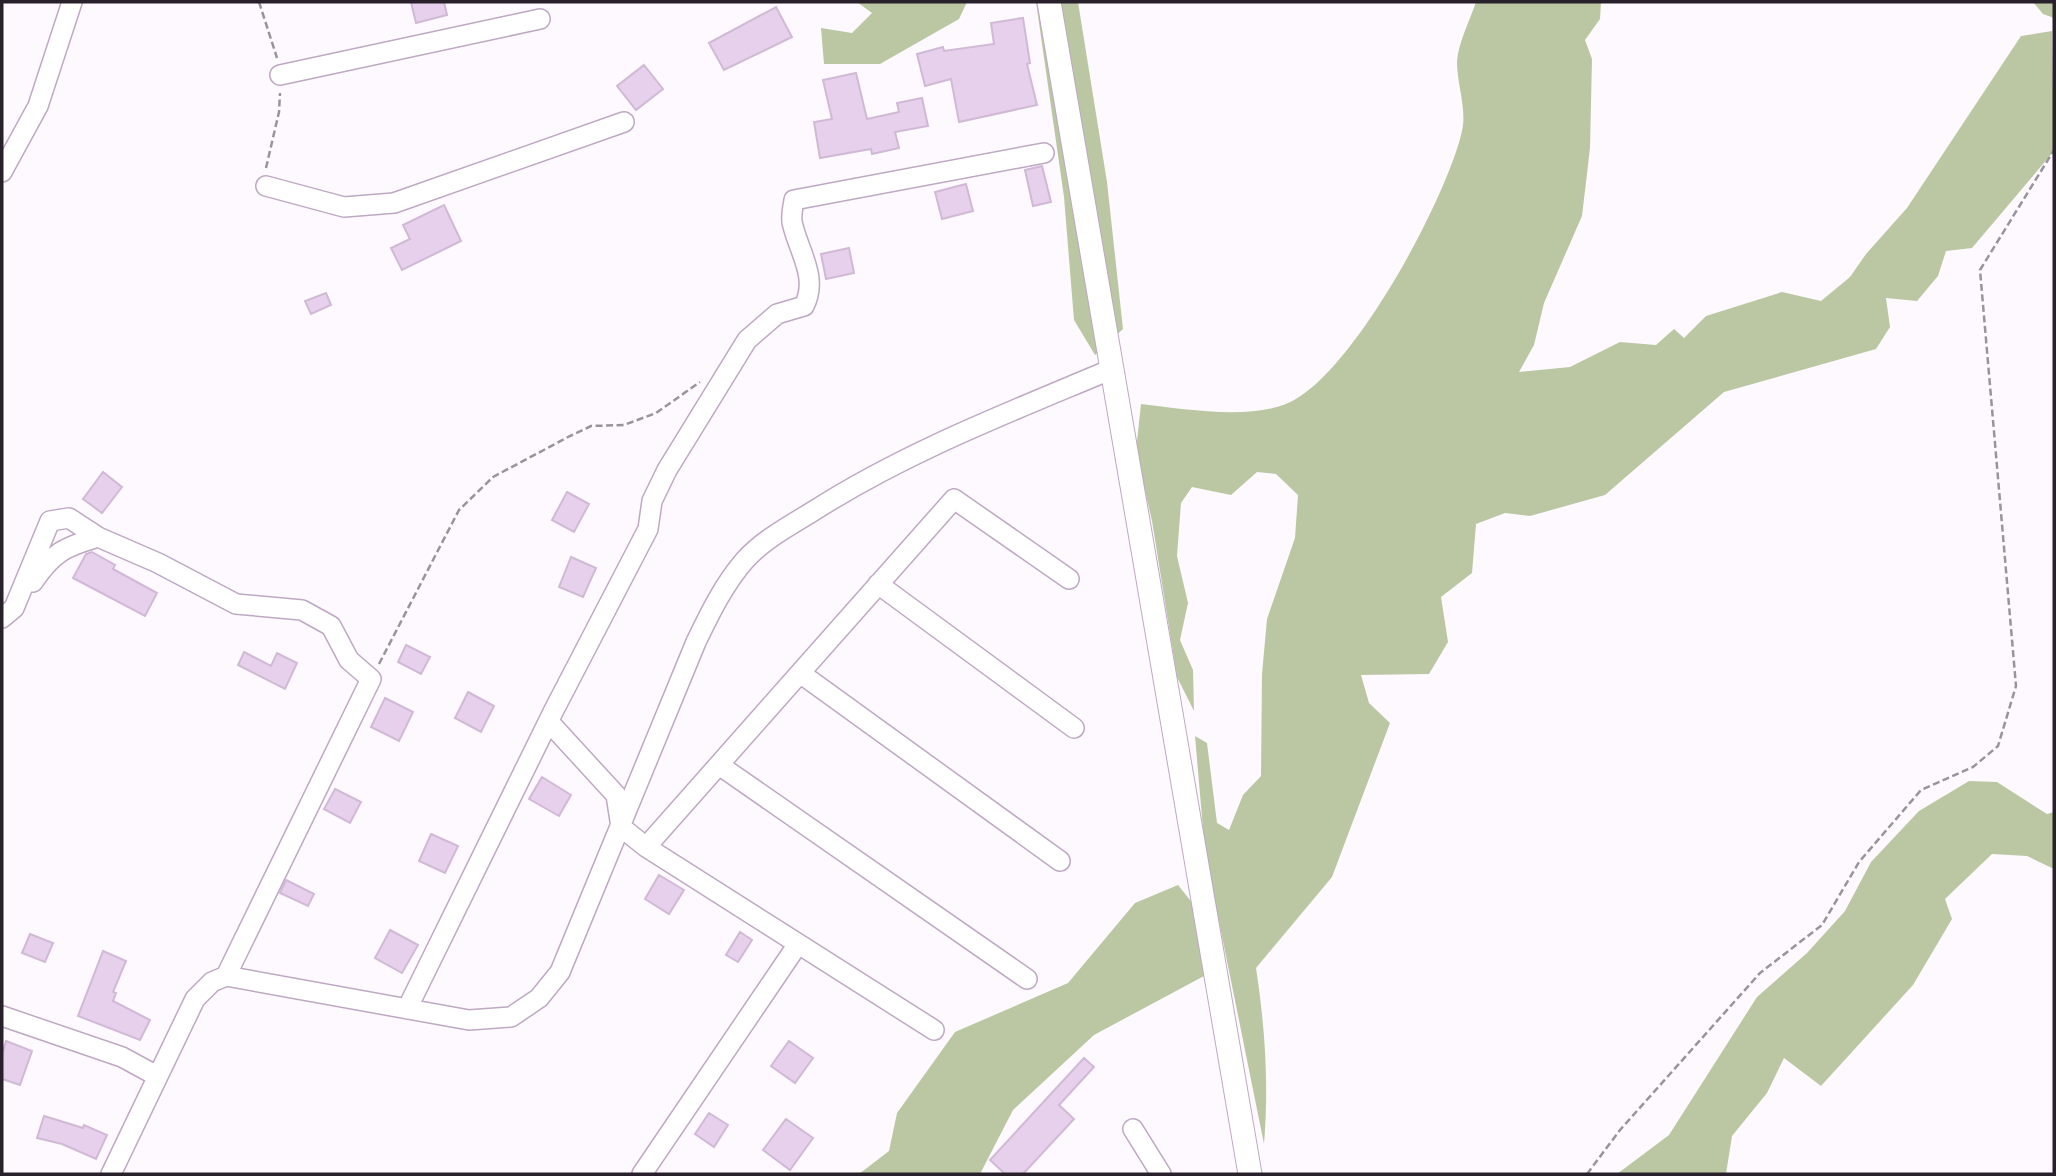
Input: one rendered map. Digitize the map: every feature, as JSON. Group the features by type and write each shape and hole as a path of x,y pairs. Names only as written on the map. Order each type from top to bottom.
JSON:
{"street":[{"path":"2,172 38,106 72,2"},
{"path":"1049,2 1250,1174"},
{"path":"280,75 540,19"},
{"path":"266,186 344,207 394,204 624,122"},
{"path":"407,1009 648,529 652,501 667,470 747,340 777,314 804,306 810,293 807,261 792,220 794,200 1044,153"},
{"path":"111,1174 195,999 212,982 226,976 469,1020 511,1017 539,998 560,972 696,642 720,595 746,559 778,534 847,490 929,446 1112,369"},
{"path":"646,847 954,499 1069,579"},
{"path":"8,613 50,521 69,518 98,537 158,563 236,604 302,610 331,626 349,660 371,679 226,976"},
{"path":"8,613 47,562 64,548 98,537"},
{"path":"878,584 1074,728"},
{"path":"800,673 1060,861"},
{"path":"549,722 616,795 621,828 646,847 934,1030"},
{"path":"719,765 1027,979"},
{"path":"642,1174 798,944"},
{"path":"2,1016 122,1057 157,1076"},
{"path":"1133,1129 1161,1174"}],"path":[{"path":"259,2 280,75 279,112 266,162 266,186"},
{"path":"1587,1174 1620,1130 1760,973 1822,925 1859,862 1921,790 1973,767 1998,746 2016,686 1980,270 2054,150"},
{"path":"371,679 459,510 472,495 493,477 570,436 591,426 624,425 656,413 706,378"}],"green space":[{"path":"857,2 967,2 959,19 880,64 824,64 821,28 852,33 872,13"},
{"path":"1036,2 1078,2 1107,182 1123,329 1095,355 1074,320 1064,197"},
{"path":"1476,2 1601,2 1600,19 1585,40 1592,59 1590,148 1582,216 1544,303 1534,345 1519,372 1570,367 1620,342 1656,345 1674,329 1684,338 1706,316 1782,292 1821,301 1850,277 1866,254 1907,208 2021,36 2052,31 2054,151 1972,248 1946,251 1938,276 1917,301 1886,298 1890,327 1876,349 1724,392 1605,495 1530,516 1505,513 1476,524 1472,573 1441,597 1448,642 1429,674 1361,675 1369,703 1390,723 1332,877 1256,968 1265,1056 1264,1144 1205,852 1195,736 1207,743 1217,823 1229,830 1243,795 1261,776 1262,674 1267,619 1295,538 1298,495 1276,474 1257,472 1231,495 1192,487 1181,503 1177,556 1188,603 1180,640 1193,670 1194,711 1177,677 1152,521 1136,451 1141,404 1216,412 1272,408 1288,403 1313,386 1340,359 1393,282 1417,239 1453,161 1463,123 1458,55"},
{"path":"2033,2 2054,2 2054,18 2043,14"},
{"path":"1969,781 1997,782 2047,814 2054,812 2054,869 2027,856 1992,854 1945,899 1952,919 1913,985 1821,1086 1784,1058 1767,1093 1732,1136 1726,1174 1617,1174 1669,1135 1757,997 1807,953 1845,911 1871,862 1919,811"},
{"path":"1178,885 1198,910 1204,976 1094,1035 1013,1110 980,1174 859,1174 889,1151 897,1113 955,1032 1068,983 1135,903"}],"building":[{"path":"411,2 444,2 447,15 416,23"},
{"path":"776,7 792,37 724,70 709,43"},
{"path":"1023,18 1030,63 1027,64 1037,105 959,122 951,79 925,86 917,54 943,47 944,51 994,44 991,23"},
{"path":"644,65 663,89 636,110 617,86"},
{"path":"856,73 867,119 899,112 897,103 922,98 928,126 895,132 899,148 872,154 871,149 820,158 814,122 832,119 823,80"},
{"path":"1042,166 1051,202 1033,206 1025,170"},
{"path":"966,184 973,211 942,219 935,192"},
{"path":"444,205 461,241 402,270 391,248 410,239 403,225"},
{"path":"849,248 854,273 826,279 821,254"},
{"path":"326,293 331,305 311,314 305,301"},
{"path":"103,472 122,487 102,513 83,499"},
{"path":"567,492 589,504 574,532 552,520"},
{"path":"92,552 115,565 113,569 157,593 145,616 73,578 86,554"},
{"path":"571,557 596,568 583,597 559,587"},
{"path":"406,645 430,657 421,674 398,662"},
{"path":"244,652 271,666 277,653 297,663 285,689 238,665"},
{"path":"468,692 494,706 481,732 455,718"},
{"path":"385,698 413,712 399,741 371,727"},
{"path":"542,777 571,795 559,816 529,799"},
{"path":"335,789 361,802 350,823 324,809"},
{"path":"431,834 458,846 445,873 419,861"},
{"path":"659,875 684,890 669,914 645,899"},
{"path":"286,880 314,894 308,906 280,893"},
{"path":"390,930 418,945 402,973 375,958"},
{"path":"740,932 752,940 738,962 726,955"},
{"path":"30,934 53,943 45,962 22,953"},
{"path":"103,951 126,961 113,992 116,993 113,1001 150,1020 140,1040 78,1016"},
{"path":"6,1041 32,1051 20,1085 2,1079 2,1054"},
{"path":"789,1041 813,1058 795,1083 771,1066"},
{"path":"1084,1058 1094,1067 1059,1105 1074,1119 1023,1174 1005,1174 990,1160"},
{"path":"709,1113 728,1125 714,1147 695,1134"},
{"path":"44,1116 83,1128 84,1125 107,1135 96,1159 62,1144 37,1138"},
{"path":"786,1119 813,1138 790,1170 763,1150"}]}
